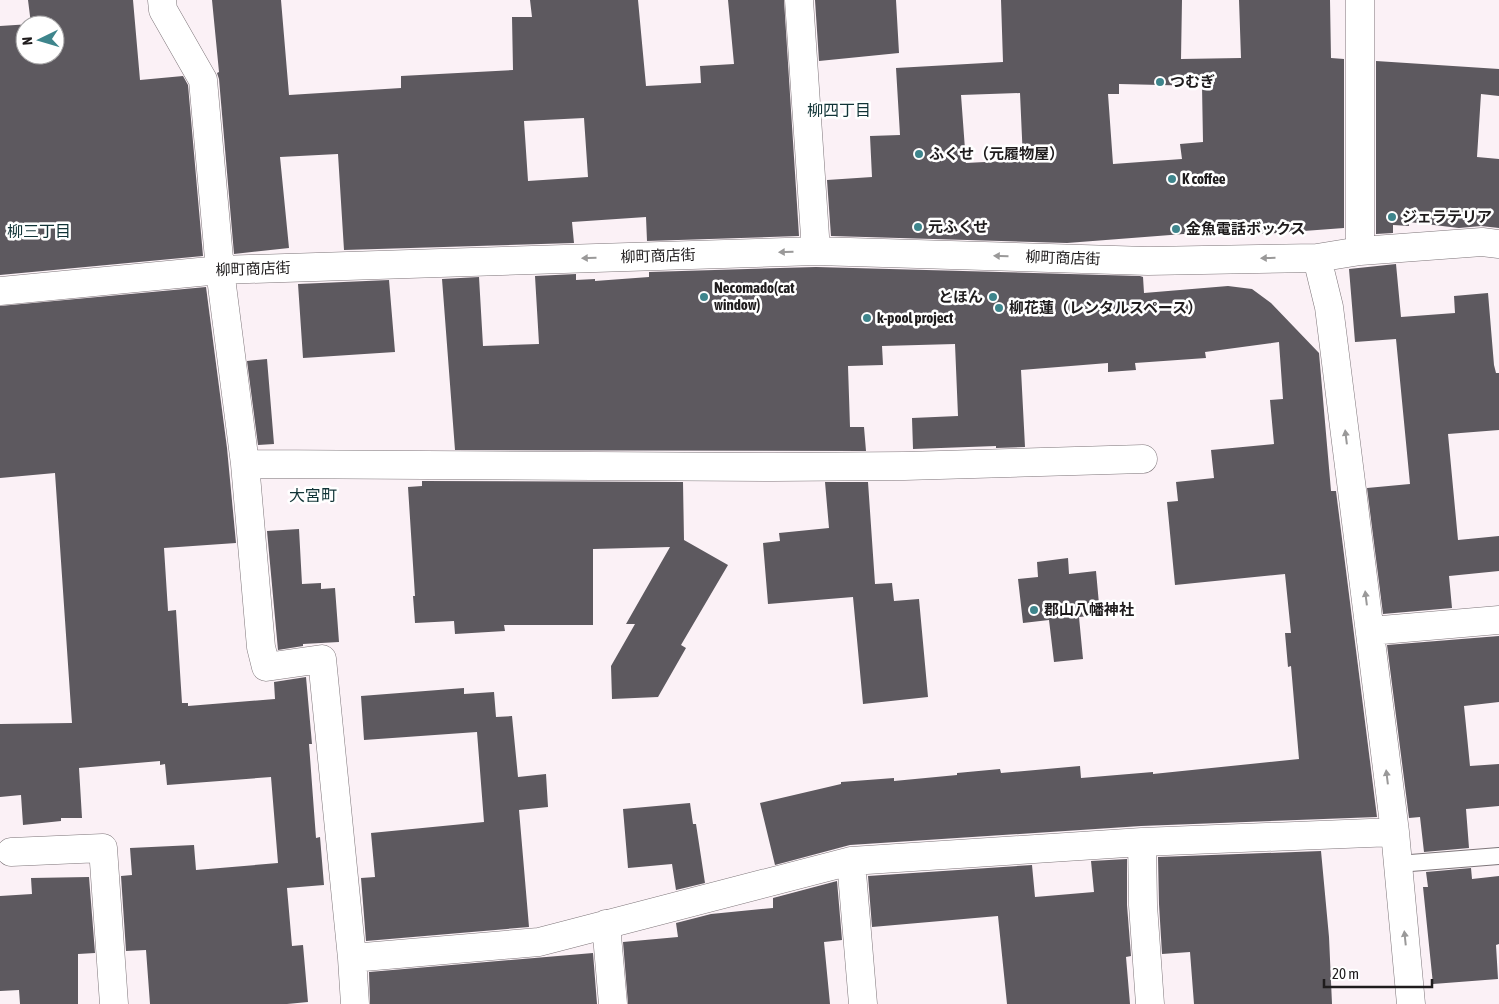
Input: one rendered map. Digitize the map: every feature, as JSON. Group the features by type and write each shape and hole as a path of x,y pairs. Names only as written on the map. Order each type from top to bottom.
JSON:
{"street":[{"path":"162,0 163,10 203,80 220,270 245,464 261,647 266,667 322,659 355,1004"},
{"path":"799,0 816,251"},
{"path":"1360,0 1360,251"},
{"name":"柳町商店街","path":"0,291 220,270 816,251 1148,260 1317,258 1360,251 1482,242 1499,244"},
{"path":"1317,258 1329,307 1370,631 1395,832 1411,1004"},
{"path":"245,464 774,467 905,466 1144,459"},
{"path":"1370,631 1499,620"},
{"path":"352,958 539,942 851,861 1142,842 1395,832"},
{"path":"1142,842 1142,906 1150,1004"},
{"path":"11,852 103,848 114,1004"},
{"path":"851,861 862,1004"},
{"path":"606,924 613,1004"}],"lane":[{"path":"1398,864 1499,856"}],"building":[{"path":"28,0 133,0 140,80 183,76 188,85 203,256 0,275 0,26 15,25 15,65 65,65 65,15 30,15"},
{"path":"212,0 281,0 289,95 401,88 401,76 513,70 512,17 532,17 530,0 638,0 646,86 701,83 700,66 734,64 728,0 784,0 799,236 647,241 646,217 572,222 574,243 344,250 338,154 280,157 289,248 234,254 217,73 219,72","holes":["584,118 588,177 528,181 524,121"]},
{"path":"815,0 896,0 899,53 819,61"},
{"path":"1001,0 1182,0 1181,59 1241,58 1239,0 1330,0 1331,58 1344,59 1344,228 1248,235 1248,229 1067,243 831,236 827,180 872,177 870,136 900,135 896,68 1003,62","holes":["1119,84 1202,86 1203,142 1180,144 1182,159 1113,164 1108,94 1119,94","1020,93 1023,160 966,163 961,95"]},
{"path":"1376,61 1499,69 1499,96 1481,94 1477,157 1499,159 1499,228 1481,226 1459,228 1409,222 1409,226 1393,225 1393,233 1376,234"},
{"path":"1396,264 1401,317 1455,313 1454,296 1488,293 1494,365 1496,373 1499,373 1499,430 1448,434 1458,540 1499,536 1499,571 1449,576 1452,608 1383,614 1367,488 1410,484 1396,339 1355,342 1349,269"},
{"path":"816,267 1140,276 1143,277 1144,293 1228,286 1252,289 1271,303 1319,353 1331,491 1336,491 1377,817 1141,826 850,845 775,865 760,803 841,784 841,782 894,778 894,781 1000,769 1001,773 1080,766 1081,778 1153,772 1153,774 1299,759 1291,666 1288,667 1285,633 1291,633 1285,574 1175,585 1167,502 1178,501 1176,482 1214,478 1211,450 1274,444 1270,400 1283,399 1279,342 1205,352 1206,358 1135,363 1136,370 1108,372 1108,363 1021,370 1025,447 996,448 996,446 913,449 912,418 958,416 955,344 882,346 883,365 848,366 850,427 864,427 866,451 455,450 442,279 479,277 483,346 539,344 535,276 576,274 576,280 595,279 595,281 649,277 649,272"},
{"path":"389,280 395,352 303,358 298,284"},
{"path":"206,287 227,448 236,543 164,548 168,611 176,610 182,703 188,703 188,706 275,699 274,682 306,677 312,744 309,744 316,838 320,837 324,885 287,888 292,946 303,945 308,1002 287,1004 150,1004 146,950 126,951 121,876 132,875 130,848 194,845 196,870 278,863 271,777 167,785 165,764 160,765 160,761 79,768 82,818 61,818 61,821 23,825 21,795 0,797 0,724 72,723 55,473 0,478 0,306"},
{"path":"267,359 274,444 258,445 247,361"},
{"path":"422,481 683,482 684,540 728,565 681,645 686,648 658,697 612,699 611,666 635,624 626,624 670,547 593,549 593,625 504,625 505,631 455,634 454,621 415,623 408,487 422,486"},
{"path":"825,482 868,482 875,584 892,583 894,601 919,599 928,697 863,704 853,597 768,604 763,543 780,541 779,533 829,528"},
{"path":"299,529 302,584 321,583 321,589 335,588 339,642 303,644 303,646 278,650 267,531"},
{"path":"1068,558 1069,574 1096,571 1100,615 1079,617 1083,659 1054,662 1049,620 1023,623 1018,579 1038,577 1037,562"},
{"path":"1499,636 1499,702 1464,706 1470,766 1499,764 1499,806 1466,809 1469,848 1424,852 1420,817 1409,818 1387,645"},
{"path":"464,688 464,694 494,692 496,717 512,716 518,777 546,774 548,807 519,810 529,927 366,941 361,878 375,877 371,833 484,822 477,732 364,740 361,696"},
{"path":"690,803 693,824 696,824 705,883 676,890 672,864 628,868 623,809"},
{"path":"1321,851 1329,937 1332,1004 1194,1004 1190,952 1162,954 1158,857"},
{"path":"1127,859 1127,905 1131,956 1126,957 1130,1004 1007,1004 998,916 872,927 868,876 1032,865 1035,897 1094,892 1091,861"},
{"path":"1471,868 1472,879 1499,876 1499,944 1496,945 1498,979 1433,984 1423,887 1428,887 1426,872"},
{"path":"89,877 95,953 78,954 78,1004 20,1004 19,990 0,991 0,896 32,894 31,878"},
{"path":"837,881 842,940 824,942 830,1004 628,1004 623,942 678,937 676,923 711,914 773,908 773,898"},
{"path":"593,953 597,1004 370,1004 369,972"}],"place":[{"name":"つむぎ","path":"1160,82"},
{"name":"ふくせ（元履物屋）","path":"919,154"},
{"name":"K coffee","path":"1172,179"},
{"name":"ジェラテリア","path":"1392,217"},
{"name":"元ふくせ","path":"918,227"},
{"name":"金魚電話ボックス","path":"1176,229"},
{"name":"Necomado(cat window)","path":"704,297"},
{"name":"とほん","path":"993,297"},
{"name":"柳花蓮（レンタルスペース）","path":"999,308"},
{"name":"k-pool project","path":"867,318"},
{"name":"郡山八幡神社","path":"1034,610"}],"district":[{"name":"柳四丁目","path":"839,110"},
{"name":"柳三丁目","path":"39,231"},
{"name":"大宮町","path":"313,495"}]}
